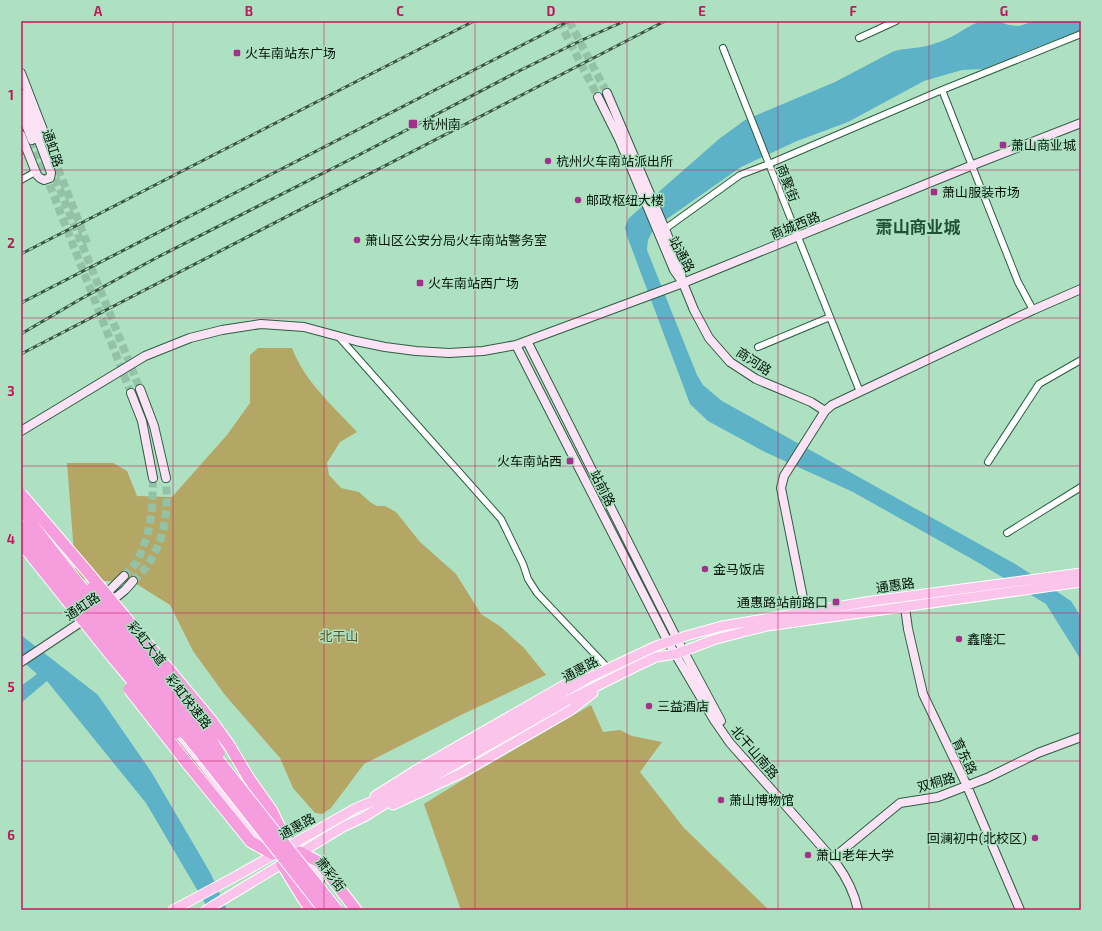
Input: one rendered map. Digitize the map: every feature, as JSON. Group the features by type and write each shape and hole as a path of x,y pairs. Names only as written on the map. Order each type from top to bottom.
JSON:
{"highway":[{"path":"21,494 211,720 272,811 280,828"},
{"path":"21,494 78,571 208,732 235,782"},
{"name":"彩虹快速路","path":"21,509 337,910"},
{"name":"彩虹快速路","path":"21,527 324,910"},
{"path":"21,543 170,726 212,767"},
{"path":"21,549 41,577 187,763 252,842 273,854"},
{"path":"300,852 319,862 356,910"},
{"path":"282,864 304,900 312,910"}],"main road":[{"name":"通虹路","path":"21,73 45,135"},
{"name":"站通路","path":"607,93 648,198 658,234 674,270 683,283"},
{"name":"通虹路","path":"21,94 49,167 51,173 50,178 44,180 35,172 21,135"},
{"name":"站通路","path":"598,97 665,229 680,267 683,283"},
{"name":"通虹路","path":"21,112 32,140"},
{"name":"商城西路","path":"21,431 145,356 190,338 222,330 261,324 304,327 385,347 416,351 483,351 516,345 683,283 973,165 1081,123"},
{"name":"商河路","path":"683,283 694,310 709,338 730,362 756,379 811,402 825,411"},
{"path":"806,617 781,488 784,476 825,411 832,405 1033,310 1081,289"},
{"path":"527,341 672,640"},
{"name":"站前路","path":"516,345 672,640"},
{"path":"143,389 160,447 166,478"},
{"path":"131,394 142,421 152,478"},
{"name":"彩虹大道","path":"21,503 292,844 300,852"},
{"path":"21,533 318,910"},
{"path":"1071,579 1081,573"},
{"name":"通虹路","path":"101,604 124,576"},
{"path":"1071,579 1081,582"},
{"name":"通惠路","path":"221,901 343,827 462,774 571,710 594,692 631,669 656,657 680,652 713,640 743,632 872,601 994,585 1071,579"},
{"name":"通惠路","path":"210,891 356,808 383,797 588,678 672,640 722,626 904,607 995,595 1071,579"},
{"name":"通虹路","path":"21,662 101,604 124,590 133,580"},
{"name":"育东路","path":"904,607 923,694 966,786 1020,910"},
{"name":"北干山南路","path":"672,640 680,652 714,720 730,743 845,875 851,887 858,910"},
{"path":"356,808 416,770 552,691 604,664 628,660"},
{"name":"双桐路","path":"832,859 900,802 938,797 987,778 1038,753 1081,737"},
{"name":"萧彩街","path":"300,852 344,910"},
{"path":"174,910 210,891"},
{"path":"186,910 210,891"},
{"path":"199,910 221,901"},
{"path":"206,910 221,901"}],"street":[{"path":"859,38 896,21"},
{"path":"665,229 740,175 942,90 1081,34"},
{"name":"商聚街","path":"723,48 860,392"},
{"path":"942,90 973,165 1018,282 1033,310"},
{"path":"21,180 35,172"},
{"path":"758,347 830,317"},
{"path":"338,336 501,519 523,564 528,580 537,593 604,664"},
{"path":"988,462 1039,384 1081,360"},
{"path":"1007,533 1081,487"}],"green space":[{"name":"北干山","path":"258,348 292,348 304,372 320,393 357,432 340,442 327,463 329,475 341,488 359,492 377,506 385,506 396,512 420,542 456,574 481,614 501,627 524,648 546,675 463,714 364,764 331,808 322,814 315,813 293,788 280,758 225,695 193,651 170,605 135,583 76,579 67,463 113,463 127,471 137,496 172,497 227,435 250,403 250,355"},
{"path":"591,705 603,732 620,730 632,736 662,742 640,772 684,828 769,910 461,910 424,804"}],"water":[{"path":"982,21 997,21 1009,25 1019,26 1035,21 1081,21 1081,30 983,69 962,70 924,81 848,122 797,141 741,167 654,228 648,240 647,250 697,375 703,385 722,401 1017,565 1071,601 1081,617 1081,660 1046,604 979,563 853,492 765,452 708,421 690,404 627,236 625,227 629,218 719,139 745,120 835,82 892,52 923,47 936,43"},
{"path":"21,635 98,695 152,773 211,874 227,910 209,910 146,803 47,681 21,703 21,686 37,674 21,660"}],"tunnel":[{"path":"559,21 598,97"},
{"path":"569,21 607,93"},
{"path":"45,135 87,243"},
{"path":"32,140 131,393"},
{"path":"51,167 140,389"},
{"path":"124,576 137,562 147,537 152,512 153,478"},
{"path":"133,581 145,569 153,556 162,535 167,502 166,478"}],"railway":[{"path":"21,254 474,21"},
{"path":"21,303 569,21"},
{"path":"21,334 156,258 355,157 521,70 625,21"},
{"path":"21,354 665,21"}],"place":[{"name":"火车南站东广场","path":"237,53"},
{"name":"杭州南","path":"413,124"},
{"name":"萧山商业城","path":"1003,145"},
{"name":"杭州火车南站派出所","path":"548,161"},
{"name":"萧山服装市场","path":"934,192"},
{"name":"邮政枢纽大楼","path":"578,200"},
{"name":"萧山区公安分局火车南站警务室","path":"357,240"},
{"name":"火车南站西广场","path":"420,283"},
{"name":"火车南站西","path":"570,461"},
{"name":"金马饭店","path":"705,569"},
{"name":"通惠路站前路口","path":"836,602"},
{"name":"鑫隆汇","path":"959,639"},
{"name":"三益酒店","path":"649,706"},
{"name":"萧山博物馆","path":"721,800"},
{"name":"回澜初中(北校区)","path":"1035,838"},
{"name":"萧山老年大学","path":"808,855"}],"district":[{"name":"萧山商业城","path":"918,227"}]}
